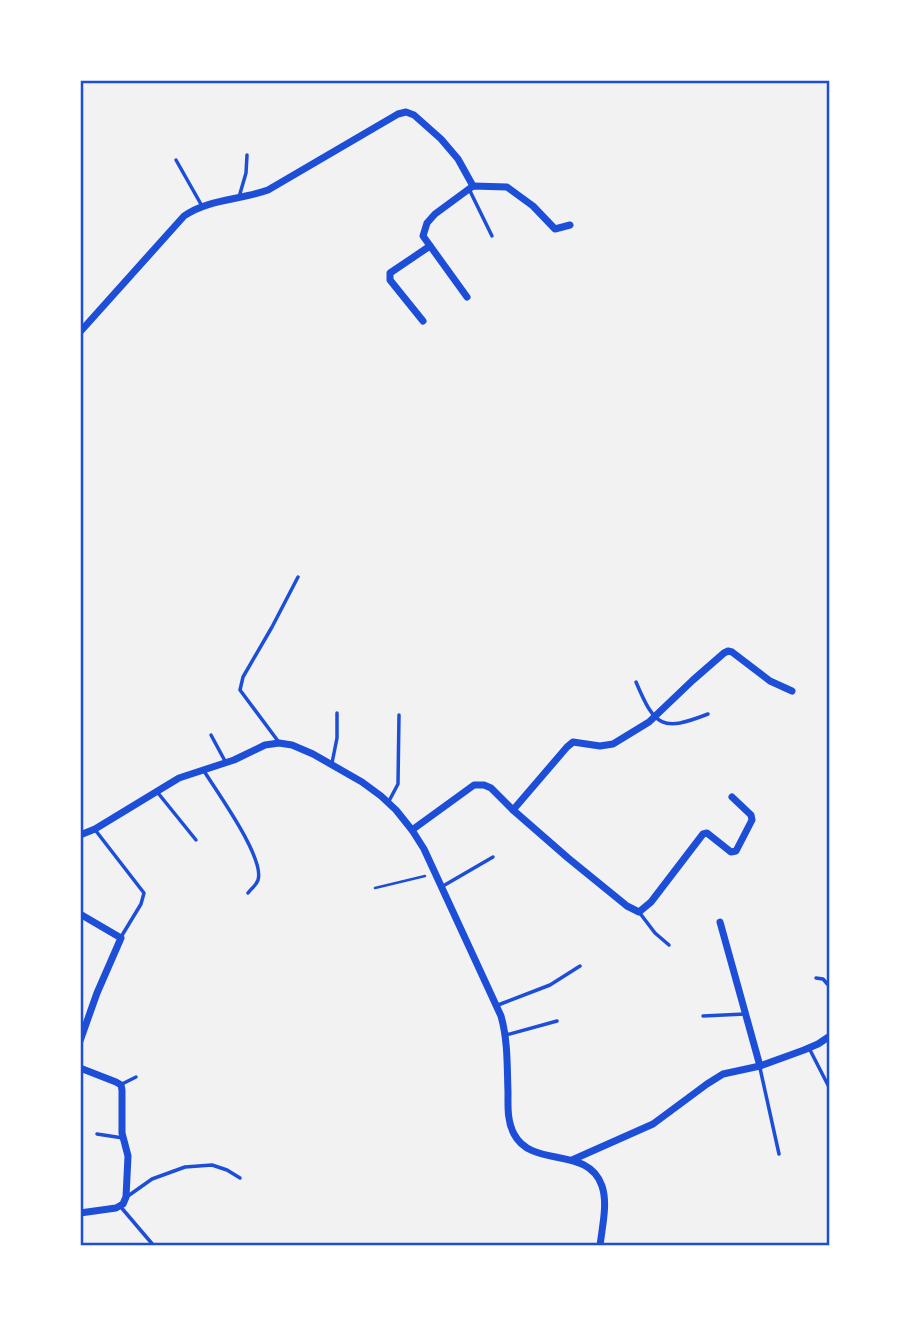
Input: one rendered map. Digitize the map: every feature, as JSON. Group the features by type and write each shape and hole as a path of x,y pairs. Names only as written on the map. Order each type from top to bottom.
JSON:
{"street":[{"path":"80,332 184,216 202,206 268,190 397,114 406,112 414,115 450,148 471,188"},
{"path":"467,297 423,236 427,223 435,214 471,188 507,187 533,206 555,229 570,225"},
{"path":"423,321 390,281 390,272 430,246"},
{"path":"513,810 573,742 607,746 614,744 655,717 692,680 728,651 770,681 792,691"},
{"path":"80,835 95,829 179,778 226,763 265,745 292,745 362,782 388,803 412,830 501,1017 506,1035 510,1127 515,1138 535,1153 584,1164 596,1174 602,1186 604,1200 600,1245"},
{"path":"412,830 474,785 484,785 491,788 513,810 617,898 639,912 651,902 703,834 707,833 732,852 736,850 752,820 751,815 732,797"},
{"path":"80,914 121,938 80,1041"},
{"path":"720,922 760,1066"},
{"path":"572,1160 653,1124 723,1074 760,1066 809,1048 830,1036"},
{"path":"80,1068 121,1085 123,1138 128,1156 126,1197 123,1204 116,1208 80,1212"}],"lane":[{"path":"238,199 246,173 247,156"},
{"path":"176,160 202,206"},
{"path":"471,188 492,236"},
{"path":"279,743 240,690 243,677 298,576"},
{"path":"636,682 646,706 655,717 669,724 683,723 708,714"},
{"path":"331,765 337,738 337,713"},
{"path":"388,803 398,784 399,715"},
{"path":"211,735 226,763"},
{"path":"203,770 253,849 259,867 258,881 248,893"},
{"path":"156,792 196,840"},
{"path":"95,829 144,893 141,904 121,938"},
{"path":"441,887 493,857"},
{"path":"639,912 655,933 669,945"},
{"path":"496,1006 550,985 580,966"},
{"path":"816,978 823,979 830,987"},
{"path":"703,1016 745,1014"},
{"path":"506,1035 557,1021"},
{"path":"809,1048 830,1089"},
{"path":"760,1066 779,1154"},
{"path":"121,1085 136,1077"},
{"path":"97,1134 123,1138"},
{"path":"126,1197 152,1179 185,1167 212,1165 240,1178"},
{"path":"80,1212 81,1171"},
{"path":"120,1206 153,1245"}],"path":[{"path":"375,888 435,874"}]}
